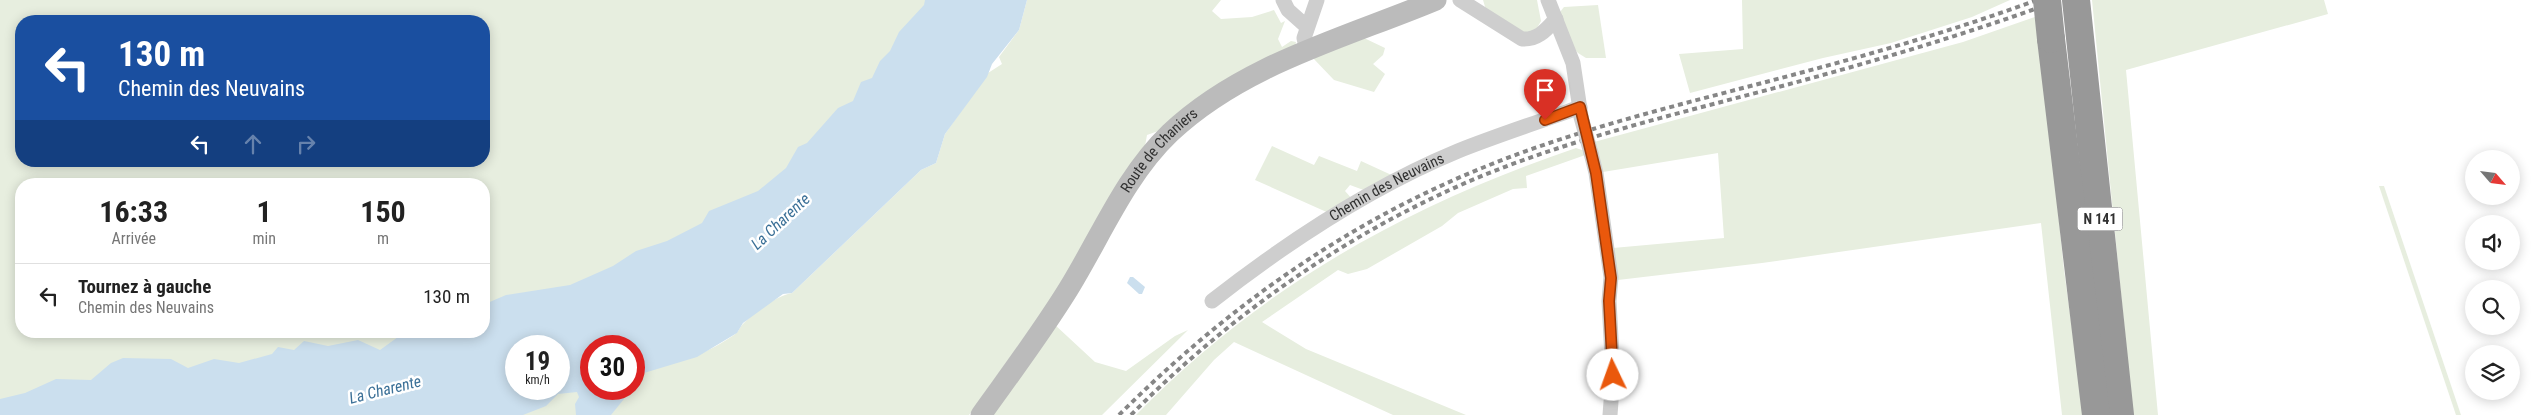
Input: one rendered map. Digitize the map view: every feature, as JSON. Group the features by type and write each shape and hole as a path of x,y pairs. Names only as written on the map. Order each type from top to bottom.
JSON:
{"highway":[{"name":"N 141","path":"2047,0 2096,415"},
{"name":"N 141","path":"2077,11 2120,415"}],"street":[{"path":"1283,0 1288,10 1307,27"},
{"path":"1307,50 1304,38 1317,0"},
{"name":"Route de Chaniers","path":"981,415 1049,319 1126,188 1157,147 1189,118 1219,96 1254,75 1307,50 1436,0"},
{"path":"1460,0 1522,39 1532,39 1543,34 1556,19"},
{"path":"1548,0 1573,62 1580,112 1596,173 1611,278 1609,301 1613,375 1610,415"},
{"name":"Chemin des Neuvains","path":"1212,301 1270,256 1376,192 1457,152 1580,112"}],"green space":[{"path":"0,0 932,0 891,74 695,256 490,331 490,178 15,178 15,338 471,338 406,362 0,415"},
{"path":"1027,0 1221,0 1212,11 1221,19 1252,17 1274,10 1281,23 1285,21 1278,39 1282,47 1291,41 1296,42 1295,47 1161,130 1147,135 1145,146 1062,284 969,415 345,415 505,391 505,400 570,400 570,389 580,389 580,400 645,400 645,368 698,355 736,334 743,324 760,309 780,297 792,293 921,170 936,163 945,134 988,73 1002,64 999,57 1019,30"},
{"path":"1483,0 1537,0 1541,21 1537,28 1527,34 1486,10"},
{"path":"1742,0 2010,0 1972,17 1891,43 1823,58 1690,93 1679,54 1743,49"},
{"path":"2092,0 2324,0 2328,14 2126,70 2158,415 2133,415"},
{"path":"1598,5 1606,58 1586,58 1573,48 1560,12 1564,7"},
{"path":"2035,17 2042,55 2064,270 2084,415 2062,415 2041,223 1762,263 1618,280 1613,248 1724,238 1718,153 1603,172 1594,142 1963,42"},
{"path":"1364,38 1385,48 1383,55 1373,64 1385,74 1374,92 1334,80 1313,58"},
{"path":"1272,146 1314,165 1319,156 1357,171 1361,161 1398,178 1369,192 1350,185 1345,191 1353,200 1331,214 1255,180"},
{"path":"1576,148 1591,153 1526,176 1527,188 1513,189 1458,213 1442,226 1367,269 1348,274 1338,270 1262,322 1306,349 1466,415 1393,415 1234,342 1214,360 1166,415 1136,415 1184,369 1234,327 1286,289 1340,255 1395,224 1453,196"},
{"path":"2379,186 2384,186 2461,415 2456,415"},
{"path":"1054,324 1095,362 1126,371 1175,336 1188,330 1102,415 991,415"}],"water":[{"name":"La Charente","path":"925,0 1027,0 1019,30 992,64 987,77 945,134 936,163 921,170 792,293 783,294 743,323 737,333 697,357 645,373 645,335 580,335 580,400 623,400 611,415 576,415 575,404 579,397 577,392 570,393 570,335 505,335 505,400 552,400 546,406 523,415 0,415 0,399 25,393 56,379 91,380 111,363 123,358 171,359 188,368 214,359 239,363 272,354 278,347 294,350 304,341 328,346 358,340 380,350 397,338 490,338 490,302 506,295 570,285 613,266 636,251 667,241 702,223 709,211 758,191 786,168 798,147 807,143 838,108 853,101 861,82 872,78 880,61 890,51 899,32 924,5"},
{"path":"1130,277 1133,277 1145,287 1142,294 1139,294 1127,283"}],"railway":[{"path":"1119,415 1201,340 1288,273 1382,215 1431,190 1482,168 1585,131 1831,65 1969,24 2037,0"},
{"path":"1131,415 1210,342 1296,277 1340,248 1387,221 1484,175 1589,138 1878,59 1951,37 2060,0"}],"route":[{"path":"1545,120 1580,107 1596,173 1611,278 1609,301 1613,375"}]}
